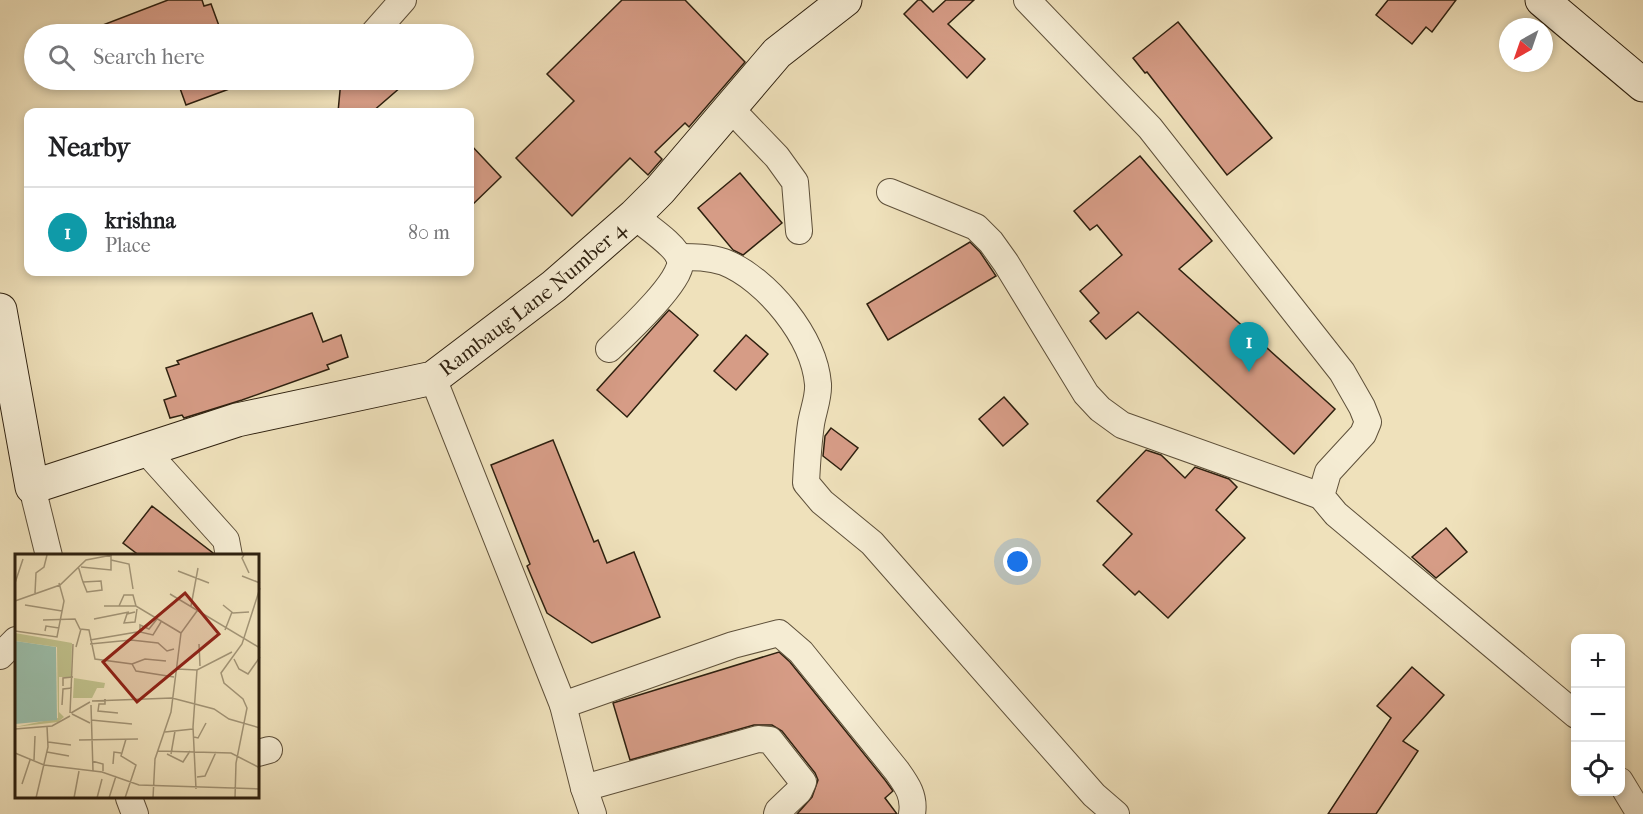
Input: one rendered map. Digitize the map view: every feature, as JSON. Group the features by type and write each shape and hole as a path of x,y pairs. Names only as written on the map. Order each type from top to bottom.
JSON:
{"street":[{"path":"382,24 403,0"},
{"path":"1027,0 1150,128 1342,372 1368,422 1363,434 1328,472 1321,496"},
{"path":"1542,0 1643,85"},
{"name":"Rambaug Lane Number 4","path":"32,487 237,420 433,378 554,286 634,216 660,190 777,52 843,1"},
{"path":"730,108 777,157 795,182 799,231"},
{"path":"890,192 976,227 991,242 1086,394 1114,420 1122,425 1321,496 1335,514 1571,712"},
{"path":"609,349 667,291 680,270 679,257 675,250 634,216"},
{"path":"679,257 700,257 723,262 768,292 786,309 816,363 819,387 807,454 806,483 822,502 872,543 1094,795 1116,814"},
{"path":"0,310 32,487 49,554"},
{"path":"433,378 563,705 593,814"},
{"path":"145,450 226,540 229,554"},
{"path":"563,705 733,645 779,633 801,651 902,778 914,801 912,814"},
{"path":"0,656 15,641"},
{"path":"584,788 758,739 770,740 803,782 799,791 777,814"},
{"path":"1625,789 1640,814"},
{"path":"129,799 135,814"}],"building":[{"path":"168,0 202,0 204,6 211,4 218,24 105,24"},
{"path":"622,0 685,0 745,62 689,127 685,123 655,152 662,159 648,175 630,158 572,216 516,158 574,101 547,74"},
{"path":"918,0 921,0 933,12 946,0 974,0 948,24 985,59 967,78 904,14"},
{"path":"1388,0 1456,0 1432,32 1426,27 1412,44 1376,15"},
{"path":"1178,22 1272,138 1227,175 1147,72 1145,73 1133,58"},
{"path":"181,90 226,90 186,105"},
{"path":"340,90 397,90 377,108 338,108"},
{"path":"474,148 501,177 474,203"},
{"path":"1140,156 1212,241 1179,269 1335,409 1294,454 1138,312 1106,339 1090,321 1099,313 1080,291 1122,255 1097,225 1090,230 1074,211"},
{"path":"740,173 782,223 743,255 733,250 698,208"},
{"path":"970,242 980,252 996,276 888,340 867,304"},
{"path":"669,310 698,335 627,417 597,390"},
{"path":"312,313 323,342 341,335 348,357 327,365 329,369 242,400 184,418 182,415 170,418 164,400 176,396 166,368 179,364 177,361"},
{"path":"746,335 768,354 736,390 714,371"},
{"path":"1004,397 1028,424 1003,446 979,419"},
{"path":"831,428 858,448 841,470 823,456 825,436"},
{"path":"553,440 594,542 598,540 607,563 634,552 660,617 592,643 547,613 527,566 530,564 491,465"},
{"path":"1146,450 1161,455 1185,478 1195,467 1229,479 1237,487 1216,510 1245,538 1168,618 1139,591 1135,595 1103,565 1132,534 1097,501"},
{"path":"152,506 213,554 137,554 123,543"},
{"path":"1446,528 1467,552 1436,578 1412,557"},
{"path":"779,652 790,662 885,780 893,791 885,798 897,814 797,814 812,797 818,780 782,731 772,725 754,725 630,760 613,703"},
{"path":"1412,667 1444,695 1403,741 1418,751 1376,814 1328,814 1391,718 1377,706"}],"place":[{"name":"krishna","path":"1249,372"}]}
